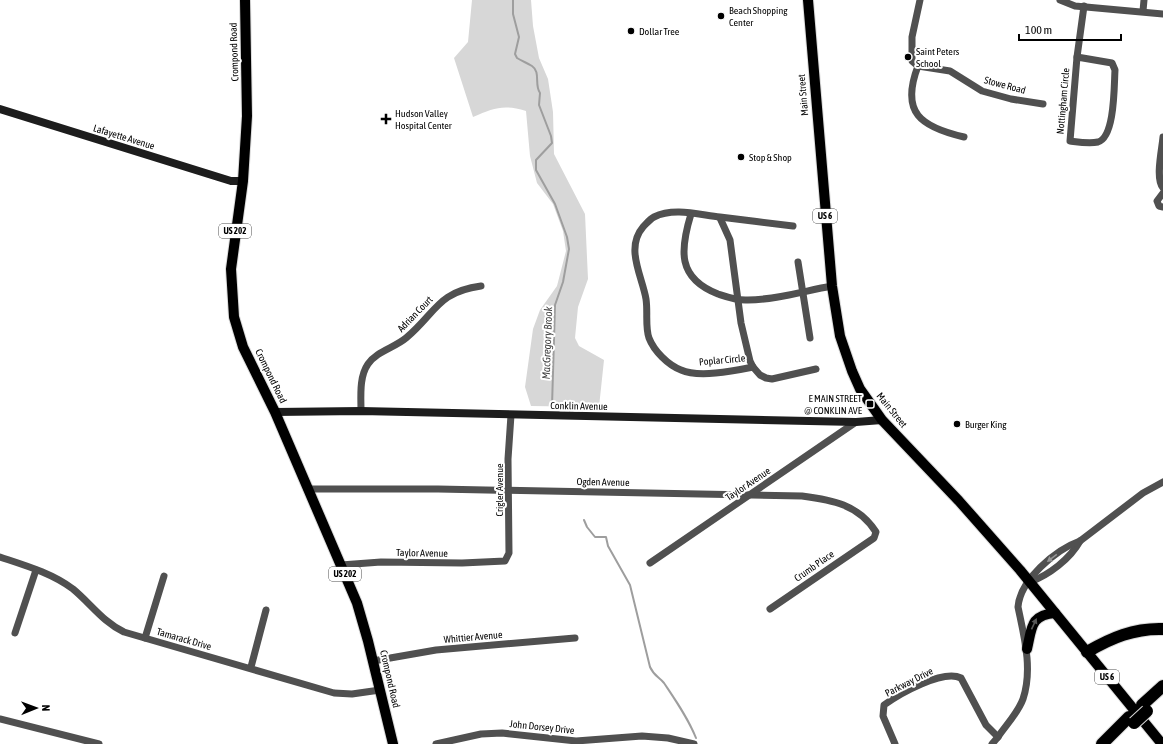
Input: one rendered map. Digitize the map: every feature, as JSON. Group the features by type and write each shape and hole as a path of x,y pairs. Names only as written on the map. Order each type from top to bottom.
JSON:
{"highway":[{"path":"1087,652 1105,642 1129,632 1163,629"},
{"path":"1102,744 1144,708 1163,686"},
{"path":"1144,708 1163,696"},
{"path":"1113,744 1131,720"}],"main road":[{"name":"Crompond Road","path":"245,0 247,96 243,181 232,253 232,302 234,317 243,348 275,412 357,603 374,661 392,744"},
{"name":"Main Street","path":"808,0 832,286 844,352 860,388 882,420 959,501 1030,582 1162,744"},
{"path":"1027,649 1035,621 1042,615 1055,613"}],"street":[{"path":"920,0 911,49 912,61 918,66 913,85 913,107 920,118 934,129 964,137"},
{"path":"1060,0 1067,4 1163,14"},
{"path":"1142,11 1144,0"},
{"name":"Nottingham Circle","path":"1077,57 1112,63 1115,70 1111,127 1104,138 1097,142 1070,141 1077,57 1084,6"},
{"name":"Stowe Road","path":"918,66 950,71 982,91 1011,99 1043,104"},
{"name":"Lafayette Avenue","path":"0,109 225,179 243,181"},
{"path":"1163,137 1160,172 1160,185 1163,188"},
{"path":"1163,193 1158,201 1159,206 1163,208"},
{"name":"Poplar Circle","path":"720,218 730,240 743,335 753,367 706,373 682,371 667,361 655,349 650,339 646,298 635,262 637,240 640,231 654,217 666,213 691,214 793,226"},
{"path":"691,214 683,251 686,267 698,283 710,291 739,299 758,300 832,286"},
{"path":"798,262 801,292 810,338"},
{"name":"Adrian Court","path":"361,411 362,380 364,371 373,358 406,339 445,298 463,289 481,286"},
{"path":"753,367 766,378 772,379 816,369"},
{"name":"Conklin Avenue","path":"275,412 361,411 856,422 882,420"},
{"name":"Crigler Avenue","path":"502,562 505,561 509,553 511,415"},
{"name":"Taylor Avenue","path":"650,563 856,422"},
{"path":"992,744 1018,709 1023,698 1027,649 1018,607 1021,593 1030,582 1036,571 1069,545 1080,541 1143,493 1163,482"},
{"name":"Ogden Avenue","path":"307,489 750,494 802,496 842,503 854,509 871,525 876,535 870,541"},
{"name":"Crumb Place","path":"770,608 870,541"},
{"name":"Tamarack Drive","path":"0,557 36,570 72,589 112,626 145,638 251,667 304,685 334,693 352,694 380,690"},
{"name":"Taylor Avenue","path":"341,565 381,562 502,562"},
{"path":"15,633 36,570"},
{"path":"145,638 164,576"},
{"path":"251,667 266,610"},
{"name":"Whittier Avenue","path":"374,661 436,650 576,638"},
{"name":"Parkway Drive","path":"895,744 882,716 884,705 893,698 944,676 956,676 961,678 986,726 998,737"},
{"path":"0,719 99,744"},
{"name":"John Dorsey Drive","path":"436,744 481,734 502,732 576,742 642,736 668,738 694,744"}],"shaded area":[{"path":"472,0 531,0 533,26 539,58 548,79 553,112 554,154 585,214 588,279 578,307 575,338 579,346 604,360 599,407 531,406 525,387 533,329 540,310 557,286 566,251 563,231 553,204 537,183 530,156 526,111 505,107 487,111 473,117 454,58 468,42"}],"waterway":[{"name":"MacGregory Brook","path":"513,0 513,14 519,37 515,54 517,58 535,69 537,75 537,86 540,93 539,105 551,136 552,143 536,160 536,170 555,204 567,237 569,249 563,282 555,305 552,406"},
{"name":"MacGregory Brook","path":"584,520 587,527 595,537 606,537 608,546 630,585 650,667 664,683 677,703 696,738"}],"place":[{"name":"Beach Shopping Center","path":"721,16"},
{"name":"Dollar Tree","path":"631,31"},
{"name":"Saint Peters School","path":"908,57"},
{"name":"Hudson Valley Hospital Center","path":"386,119"},
{"name":"Stop & Shop","path":"741,157"},
{"name":"E MAIN STREET @ CONKLIN AVE","path":"870,404"},
{"name":"Burger King","path":"957,424"}]}
